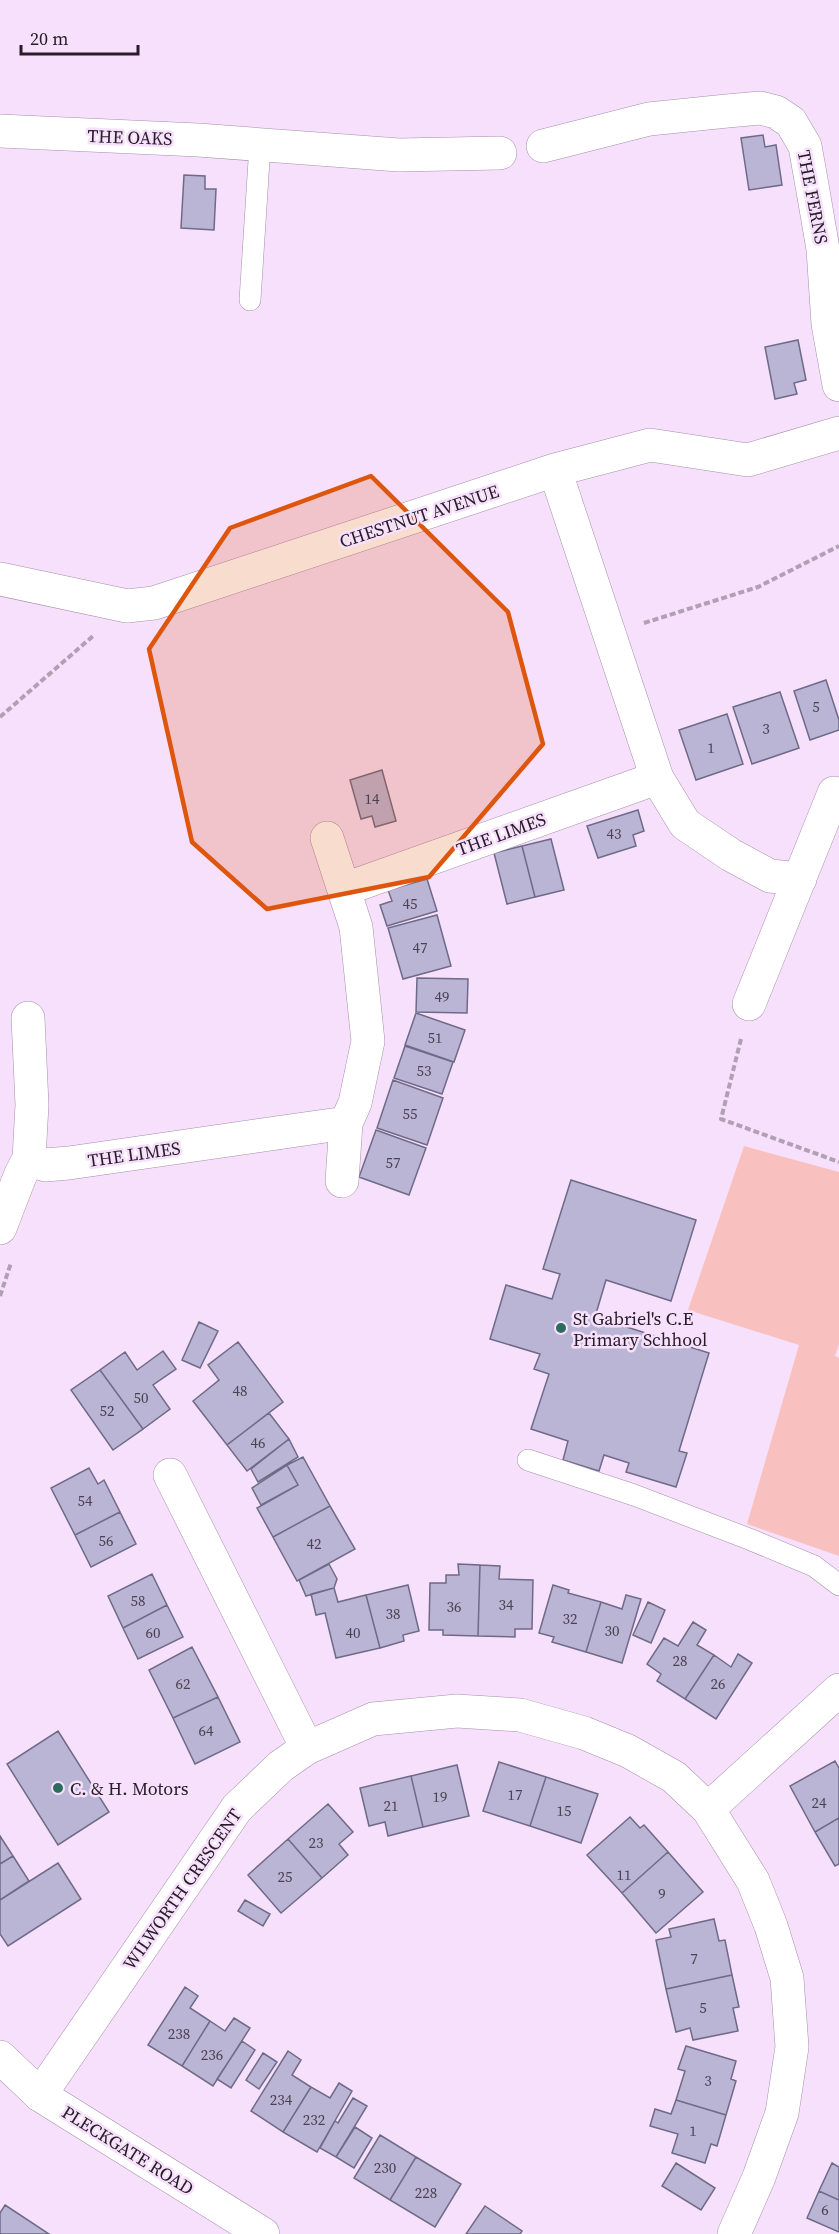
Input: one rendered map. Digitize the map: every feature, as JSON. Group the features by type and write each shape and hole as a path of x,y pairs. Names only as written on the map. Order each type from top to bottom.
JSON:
{"street":[{"name":"THE FERNS","path":"543,146 649,119 728,111 760,108 776,112 791,122 805,146 823,249 828,324 839,386"},
{"name":"THE OAKS","path":"0,131 198,140 399,155 500,153"},
{"name":"CHESTNUT AVENUE","path":"0,579 127,606 154,603 555,471 650,445 748,460 839,433"},
{"path":"555,471 657,778 685,824 731,855 770,876 800,879"},
{"name":"THE LIMES","path":"345,889 657,778"},
{"path":"749,1004 834,793"},
{"path":"327,838 356,927 368,1041 355,1103 346,1123 342,1181"},
{"path":"0,1228 29,1158 32,1105 28,1018"},
{"name":"THE LIMES","path":"29,1158 45,1165 69,1163 346,1123"},
{"path":"170,1475 308,1748"},
{"path":"708,1809 839,1690"},
{"name":"WILWORTH CRESCENT","path":"40,2095 237,1808 281,1766 308,1748 373,1719 457,1711 520,1715 584,1732 628,1751 674,1777 708,1809 753,1881 771,1926 787,1978 792,2047 782,2113 759,2177 734,2234"},
{"name":"PLECKGATE ROAD","path":"0,2057 40,2095 263,2234"}],"lane":[{"path":"250,300 260,145"},
{"path":"528,1460 634,1495 749,1539 814,1566 839,1585"}],"path":[{"path":"609,634 758,587 839,546"},
{"path":"0,717 127,606"},
{"path":"749,1004 721,1119 839,1162"}],"highlighted area":[{"path":"371,476 508,612 543,744 429,877 267,909 192,842 149,649 230,528"}],"shaded area":[{"path":"744,1146 839,1172 839,1344 835,1356 839,1358 839,1556 747,1524 799,1345 688,1310"}],"building":[{"path":"763,135 765,147 776,145 782,185 749,190 741,138"},
{"path":"184,175 205,176 205,189 216,189 214,230 181,228"},
{"path":"798,340 806,380 794,383 797,394 775,399 765,347"},
{"path":"826,680 839,720 839,730 810,740 794,691"},
{"path":"780,692 799,748 752,764 733,707"},
{"path":"727,714 743,764 696,780 679,730"},
{"path":"382,770 396,821 375,827 372,816 361,819 350,780"},
{"path":"638,810 644,831 633,835 636,846 598,858 587,826"},
{"path":"551,839 564,890 535,897 522,846"},
{"path":"522,846 535,897 507,904 494,853"},
{"path":"427,879 437,911 387,926 380,905 392,901 388,890"},
{"path":"437,915 451,966 403,979 388,928"},
{"path":"417,978 468,979 467,1013 416,1012"},
{"path":"416,1013 465,1030 454,1062 405,1045"},
{"path":"405,1046 453,1062 442,1094 394,1078"},
{"path":"393,1080 443,1098 427,1145 377,1128"},
{"path":"376,1130 426,1148 409,1195 359,1177"},
{"name":"St Gabriel's C.E Primary Schhool","path":"571,1180 696,1220 671,1301 606,1280 595,1317 709,1353 679,1451 687,1453 676,1487 626,1472 629,1463 604,1455 599,1471 563,1460 568,1441 531,1429 549,1374 534,1369 540,1354 490,1339 506,1285 552,1299 560,1274 543,1269"},
{"path":"199,1322 218,1331 200,1368 182,1360"},
{"path":"238,1342 283,1402 227,1445 193,1401 219,1380 208,1365"},
{"path":"163,1351 176,1369 153,1385 170,1409 143,1429 100,1370 125,1352 137,1370"},
{"path":"100,1370 143,1429 113,1450 71,1390"},
{"path":"269,1413 289,1439 247,1471 227,1445"},
{"path":"289,1439 298,1457 258,1482 251,1469"},
{"path":"303,1457 330,1506 273,1537 257,1508 298,1485 287,1465"},
{"path":"287,1465 298,1485 261,1505 252,1488"},
{"path":"89,1468 98,1484 104,1480 120,1512 75,1535 51,1488"},
{"path":"330,1506 355,1549 297,1581 273,1537"},
{"path":"120,1512 136,1544 91,1567 75,1535"},
{"path":"329,1564 337,1579 334,1588 306,1596 299,1580"},
{"path":"458,1564 480,1565 478,1636 443,1635 443,1630 429,1630 430,1583 446,1583 446,1575 459,1575"},
{"path":"480,1565 500,1566 499,1579 533,1580 532,1629 515,1629 515,1637 478,1636"},
{"path":"152,1574 167,1605 123,1628 108,1596"},
{"path":"408,1585 419,1631 403,1635 404,1641 380,1648 366,1595"},
{"path":"553,1585 569,1590 568,1593 601,1602 586,1652 552,1642 554,1637 539,1633"},
{"path":"334,1588 338,1602 366,1595 380,1648 336,1658 325,1613 316,1615 311,1594"},
{"path":"626,1595 641,1599 622,1663 586,1652 601,1602 622,1609"},
{"path":"648,1602 665,1610 651,1643 633,1635"},
{"path":"167,1605 183,1637 138,1659 123,1628"},
{"path":"693,1622 706,1630 697,1645 714,1655 685,1699 657,1681 661,1674 647,1664 664,1638 678,1646"},
{"path":"192,1647 218,1697 173,1718 149,1670"},
{"path":"738,1654 752,1663 716,1719 685,1699 714,1655 731,1667"},
{"path":"218,1697 240,1742 195,1764 173,1718"},
{"name":"C. & H. Motors","path":"58,1731 109,1812 58,1845 7,1764"},
{"path":"835,1761 839,1768 839,1818 815,1832 790,1786"},
{"path":"499,1762 546,1777 530,1826 483,1811"},
{"path":"457,1765 469,1816 423,1827 411,1776"},
{"path":"411,1776 423,1827 388,1836 385,1822 369,1826 360,1788"},
{"path":"546,1777 598,1794 581,1843 530,1826"},
{"path":"328,1804 353,1832 339,1844 348,1855 322,1878 288,1839"},
{"path":"630,1817 640,1828 644,1825 668,1852 622,1893 587,1855"},
{"path":"839,1818 839,1864 835,1866 815,1832"},
{"path":"0,1836 13,1856 0,1864"},
{"path":"288,1839 322,1878 281,1913 248,1875"},
{"path":"668,1852 703,1892 656,1933 622,1893"},
{"path":"13,1856 29,1881 0,1900 0,1864"},
{"path":"58,1863 81,1899 8,1946 0,1934 0,1900"},
{"path":"245,1900 270,1914 263,1926 238,1911"},
{"path":"714,1919 719,1941 725,1940 732,1975 666,1989 656,1940 671,1937 669,1929"},
{"path":"732,1975 739,2007 733,2008 738,2031 693,2040 690,2028 676,2032 666,1989"},
{"path":"185,1987 198,1996 190,2008 210,2021 182,2066 148,2045"},
{"path":"234,2018 250,2028 213,2086 182,2066 210,2021 225,2031"},
{"path":"242,2041 255,2050 231,2088 217,2079"},
{"path":"686,2046 736,2061 731,2079 736,2081 726,2115 676,2100 685,2071 678,2069"},
{"path":"288,2051 301,2060 292,2075 311,2087 283,2132 251,2111"},
{"path":"263,2053 277,2062 259,2089 246,2080"},
{"path":"339,2083 352,2091 317,2152 283,2132 311,2087 330,2098"},
{"path":"353,2098 367,2106 336,2157 320,2148 335,2121 338,2123"},
{"path":"676,2100 726,2115 717,2146 711,2144 705,2163 672,2153 678,2134 650,2126 655,2109 671,2114"},
{"path":"355,2127 372,2138 354,2168 336,2157"},
{"path":"380,2135 416,2157 390,2200 354,2178"},
{"path":"416,2157 461,2184 435,2227 390,2200"},
{"path":"676,2163 715,2188 701,2210 662,2186"},
{"path":"832,2163 839,2167 839,2200 819,2191"},
{"path":"819,2191 839,2200 839,2232 807,2218"},
{"path":"5,2205 49,2234 0,2234 0,2213"},
{"path":"485,2206 522,2231 520,2234 466,2234"}],"place":[{"name":"St Gabriel's C.E Primary Schhool","path":"561,1328"},
{"name":"C. & H. Motors","path":"58,1788"}]}
